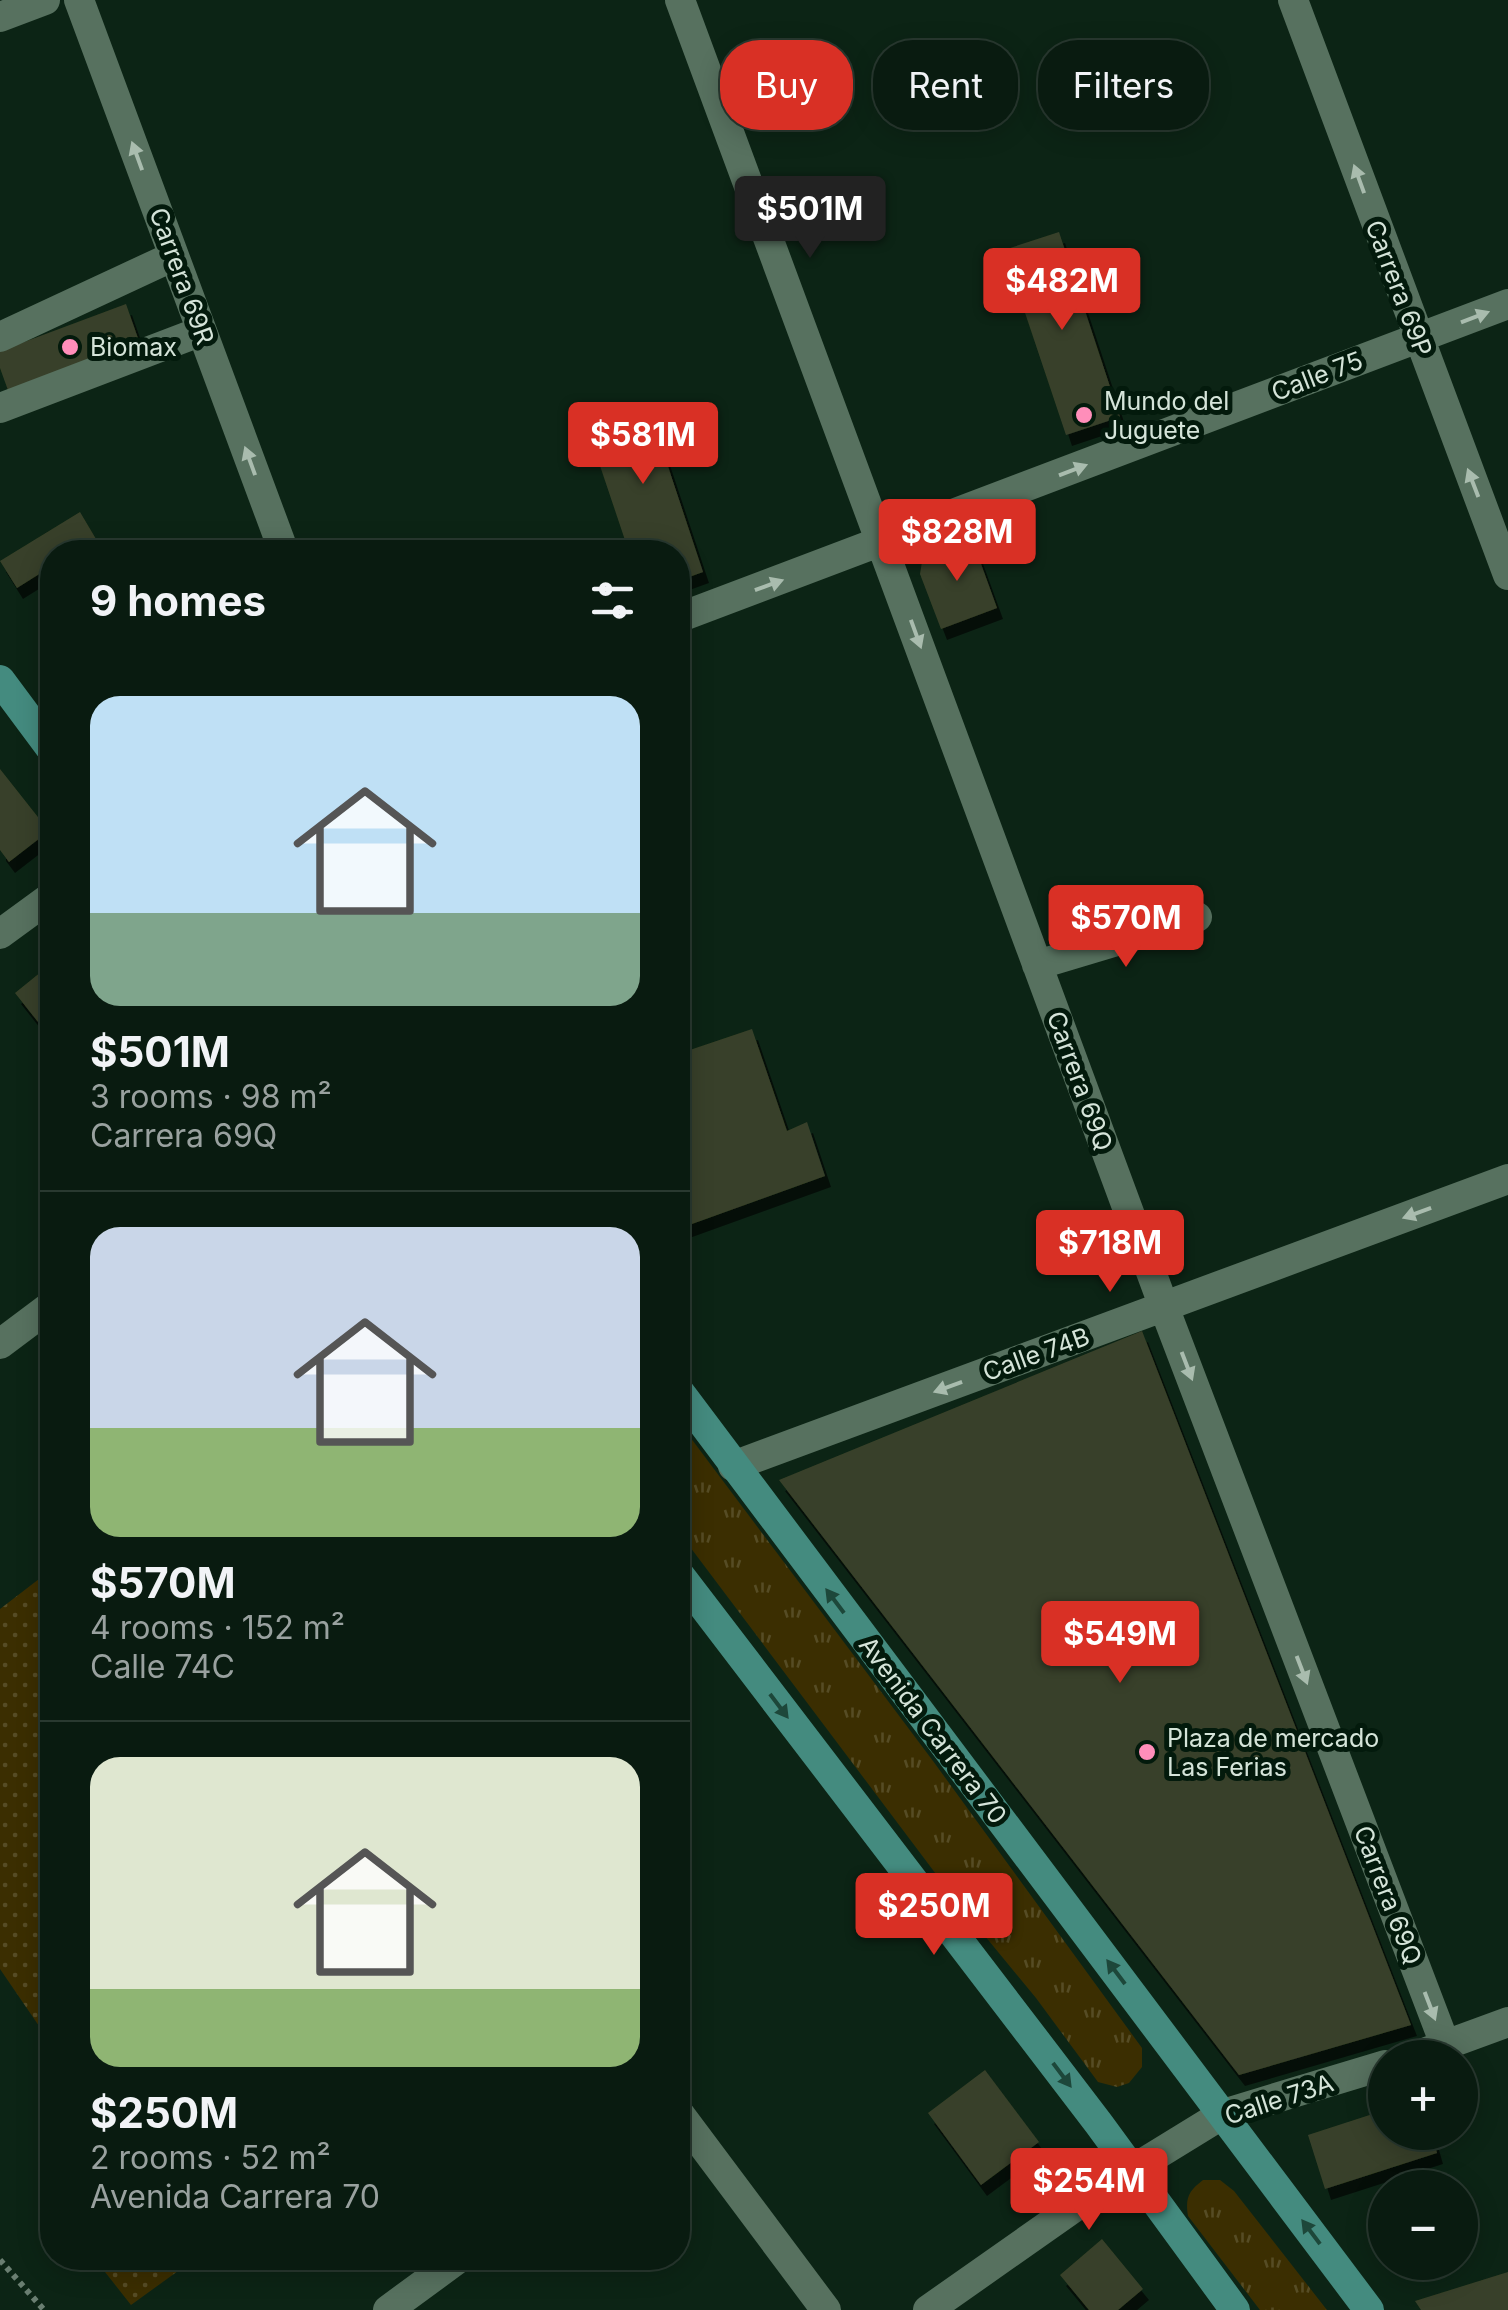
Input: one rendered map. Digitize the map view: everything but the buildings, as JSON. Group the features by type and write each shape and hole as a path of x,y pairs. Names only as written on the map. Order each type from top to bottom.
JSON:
{"main road":[{"path":"0,680 40,734"},
{"name":"Avenida Carrera 70","path":"690,1407 1369,2310"},
{"path":"690,1589 1235,2310"}],"street":[{"path":"0,17 45,0"},
{"name":"Carrera 69R","path":"79,0 280,540"},
{"name":"Carrera 69Q","path":"680,0 1164,1307 1443,2040"},
{"name":"Carrera 69P","path":"1293,0 1508,574"},
{"path":"0,337 174,256"},
{"name":"Calle 75","path":"690,614 1508,304"},
{"path":"0,408 202,331"},
{"path":"0,934 40,905"},
{"path":"1037,965 1197,917"},
{"name":"Calle 74B","path":"733,1466 1508,1180"},
{"path":"0,1344 40,1314"},
{"path":"1463,2040 1508,2022"},
{"name":"Calle 73A","path":"928,2310 1132,2170 1223,2114 1368,2070"},
{"path":"690,2128 826,2310"},
{"path":"388,2310 443,2270"}],"path":[{"path":"0,2260 44,2310"}],"green space":[{"path":"690,1437 1142,2048 1142,2067 1129,2083 1117,2087 1098,2082 690,1547"},
{"path":"40,1578 40,2027 0,1969 0,1609"},
{"path":"1203,2180 1220,2180 1234,2191 1327,2310 1260,2310 1188,2216 1189,2195"},
{"path":"103,2270 179,2270 131,2305"}],"place":[{"name":"Biomax","path":"70,347"},
{"name":"Mundo del Juguete","path":"1084,415"},
{"name":"Plaza de mercado Las Ferias","path":"1147,1752"}]}
